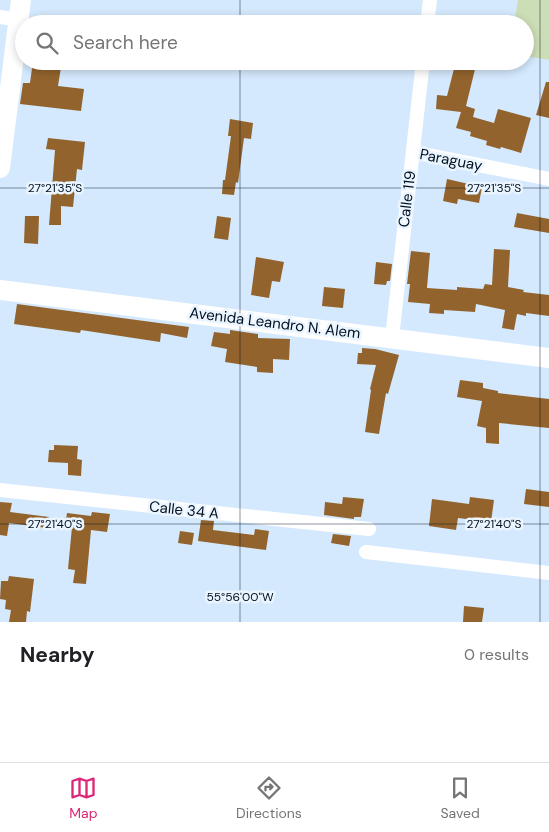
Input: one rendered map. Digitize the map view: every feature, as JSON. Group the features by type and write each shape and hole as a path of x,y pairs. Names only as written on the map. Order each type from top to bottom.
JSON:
{"main road":[{"path":"0,168 9,19 21,0"},
{"name":"Avenida Leandro N. Alem","path":"0,290 549,358"}],"street":[{"path":"428,15 430,0"},
{"name":"Calle 119","path":"392,338 422,70"},
{"name":"Paraguay","path":"413,152 549,179"},
{"name":"Calle 34 A","path":"0,490 369,529"},
{"path":"366,552 549,573"}],"green space":[{"path":"518,0 549,0 549,60 534,58 534,15 516,15"}],"building":[{"path":"32,70 61,70 58,86 84,89 81,111 20,104 23,83 30,83"},
{"path":"454,70 475,70 466,106 475,109 473,117 494,123 498,109 531,118 521,153 486,145 487,141 470,136 471,132 456,128 461,112 436,109 437,95 447,96"},
{"path":"546,82 549,82 549,118 536,115"},
{"path":"230,119 253,123 251,139 244,138 238,183 236,182 234,195 222,194 231,136 228,136"},
{"path":"48,138 85,142 82,170 77,169 73,207 61,206 61,225 49,225 55,150 46,149"},
{"path":"447,179 482,187 479,203 458,199 457,204 443,201"},
{"path":"517,213 549,219 549,233 514,227"},
{"path":"25,216 39,216 38,244 24,243"},
{"path":"217,216 231,218 228,240 214,238"},
{"path":"494,249 510,250 508,287 524,290 523,292 549,295 549,316 526,313 526,316 517,314 514,330 502,328 505,310 476,304 475,312 444,310 444,314 429,313 430,304 408,302 410,284 407,284 411,251 430,253 427,288 457,290 457,287 483,289 485,284 492,285"},
{"path":"256,257 284,262 280,282 272,281 269,298 251,295"},
{"path":"376,262 392,264 390,281 387,281 386,285 374,284"},
{"path":"324,287 345,289 343,308 322,306"},
{"path":"17,304 189,327 187,338 161,333 160,342 81,330 80,333 14,324"},
{"path":"230,330 258,334 258,338 290,339 289,360 273,359 273,373 257,372 257,367 225,362 227,349 211,346 214,332 230,334"},
{"path":"362,348 399,355 388,394 386,393 379,434 365,432 370,389 376,365 357,364 358,353 362,353"},
{"path":"460,380 483,383 483,388 498,391 498,393 549,399 549,428 499,423 499,444 486,443 486,428 477,426 482,401 457,397"},
{"path":"54,445 78,446 77,459 82,460 81,476 68,475 68,463 48,462 49,450 54,450"},
{"path":"526,489 549,492 549,507 524,504"},
{"path":"343,497 364,499 361,517 354,517 354,519 324,515 325,502 342,504"},
{"path":"470,497 494,500 491,522 458,518 456,530 429,526 432,499 469,504"},
{"path":"0,502 12,503 10,512 49,517 47,528 9,523 7,536 0,535"},
{"path":"92,512 110,514 107,532 91,530 86,584 73,583 75,570 68,569 72,527 65,526 67,513 91,516"},
{"path":"201,520 214,521 213,530 254,535 255,529 269,531 266,550 198,541"},
{"path":"180,531 194,533 192,545 178,543"},
{"path":"333,534 351,536 349,546 331,543"},
{"path":"9,576 34,579 30,612 27,611 26,622 9,622 11,610 5,609 6,600 0,599 1,581 8,581"},
{"path":"464,606 484,608 482,622 463,622"}]}
